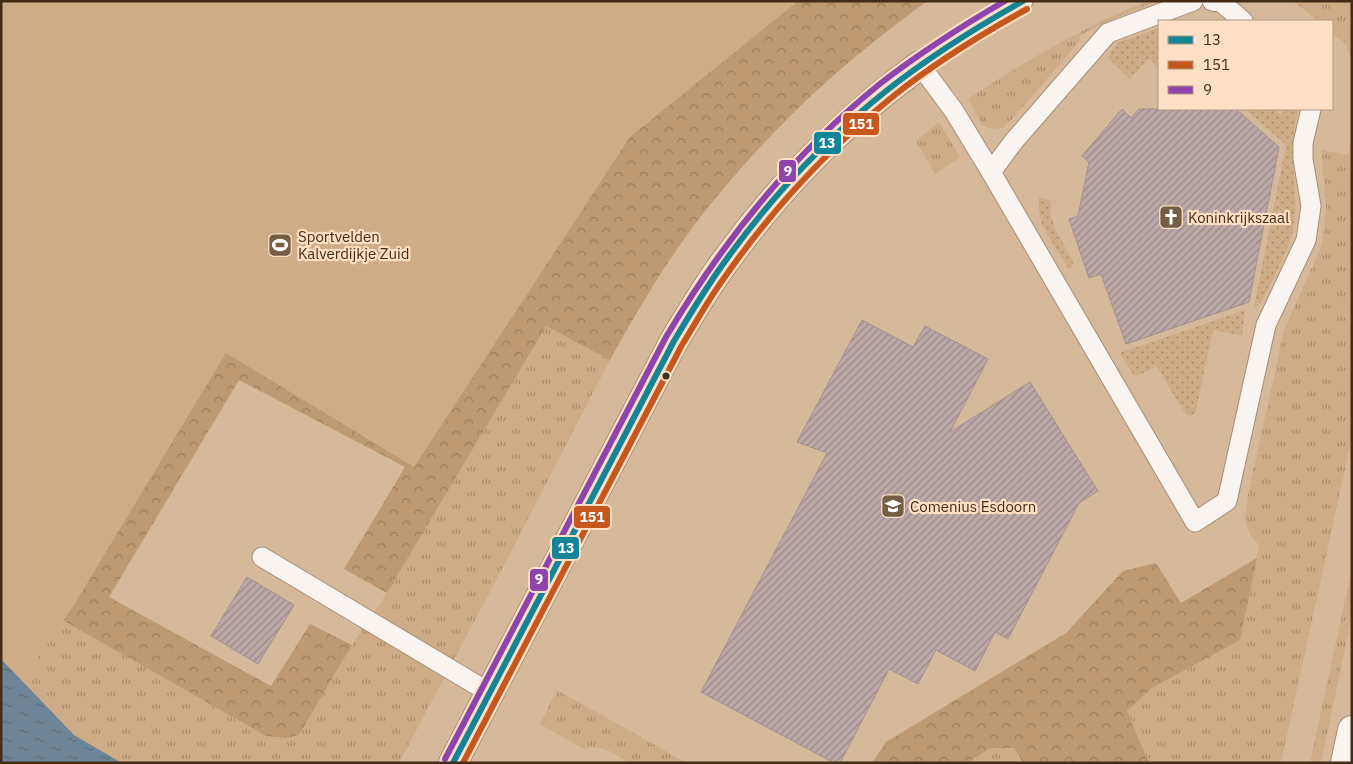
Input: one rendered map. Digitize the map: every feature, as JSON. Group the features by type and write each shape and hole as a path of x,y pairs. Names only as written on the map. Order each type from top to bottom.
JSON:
{"street":[{"path":"453,763 674,341 699,300 730,254 784,189 827,143 870,104 920,65"},
{"path":"1345,763 1352,730"}],"lane":[{"path":"1023,1 920,65 954,111 991,172 1195,522 1228,502 1266,325 1306,240 1311,206 1303,159 1303,144 1311,110"},
{"path":"991,172 1014,141 1108,33 1193,1"},
{"path":"1212,1 1221,2 1242,20"},
{"path":"262,557 490,694"}],"green space":[{"name":"Sportvelden Kalverdijkje Zuid","path":"1,1 798,1 630,137 414,467 226,353 74,605 22,681 1,660"},
{"path":"603,1 927,1 867,47 821,86 751,157 708,207 683,240 650,290 610,360 546,326 387,593 344,569 405,467 239,380 109,597 271,686 310,624 352,645 299,735 286,738 266,736 34,604 142,393"},
{"path":"1148,1 1158,1 1082,34 1078,43 1003,128 992,129 982,125 968,99 1011,71 1055,46 1101,22"},
{"path":"1293,1 1352,2 1352,62 1346,44 1333,34 1333,20 1317,20"},
{"path":"1158,28 1158,67 1149,59 1130,79 1108,58 1113,48 1119,42"},
{"path":"1246,110 1274,110 1281,115 1284,110 1298,110 1293,139 1295,219 1293,229 1276,274 1260,304 1254,307 1286,145"},
{"path":"939,122 960,157 935,174 916,141"},
{"path":"1352,128 1352,437 1281,763 1149,763 1127,711 1152,688 1240,640 1259,545 1250,535 1245,519 1248,495 1284,330 1322,245 1326,208 1322,150 1348,155"},
{"path":"1039,197 1051,200 1051,215 1054,226 1073,262 1072,267 1069,269 1042,226"},
{"path":"202,293 34,604 266,736 286,738 299,735 352,645 387,593 546,325 610,360 399,763 122,763 74,735 1,660 1,539"},
{"path":"1245,310 1242,336 1213,330 1196,411 1192,416 1187,415 1179,404 1157,366 1137,376 1133,375 1120,353"},
{"path":"1257,558 1240,640 1152,688 1127,711 1149,763 1023,763 1014,748 991,748 967,763 872,763 886,742 1066,633 1123,571 1156,563 1181,603"},
{"path":"1352,568 1352,615 1321,763 1310,763"},
{"path":"557,690 687,763 629,763 612,752 597,747 584,749 540,724"},
{"path":"991,748 1014,748 1023,763 967,763"}],"water":[{"path":"1,660 74,735 122,763 1,763"}],"building":[{"name":"Koninkrijkszaal","path":"1122,109 1131,118 1139,109 1237,110 1279,147 1249,302 1126,344 1101,274 1089,278 1069,219 1078,216 1089,162 1082,156"},
{"path":"862,320 913,347 925,326 988,359 950,432 1030,382 1098,491 1079,503 1008,639 995,632 975,671 936,650 918,684 889,669 840,763 834,763 701,692 827,453 797,442"},
{"path":"247,577 294,605 258,664 211,636"}],"transit line":[{"name":"9","path":"445,759 666,337 688,301 736,233 790,169 849,110 911,61 1005,1"},
{"name":"13","path":"453,763 674,341 733,251 772,201 794,177 838,132 862,111 902,78 970,32 1023,1"},
{"name":"151","path":"463,763 682,345 711,297 740,256 800,184 867,118 907,85 940,62 1027,9"}],"place":[{"name":"Koninkrijkszaal","path":"1171,217"},
{"name":"Sportvelden Kalverdijkje Zuid","path":"280,245"},
{"name":"Comenius Esdoorn","path":"893,506"}]}
